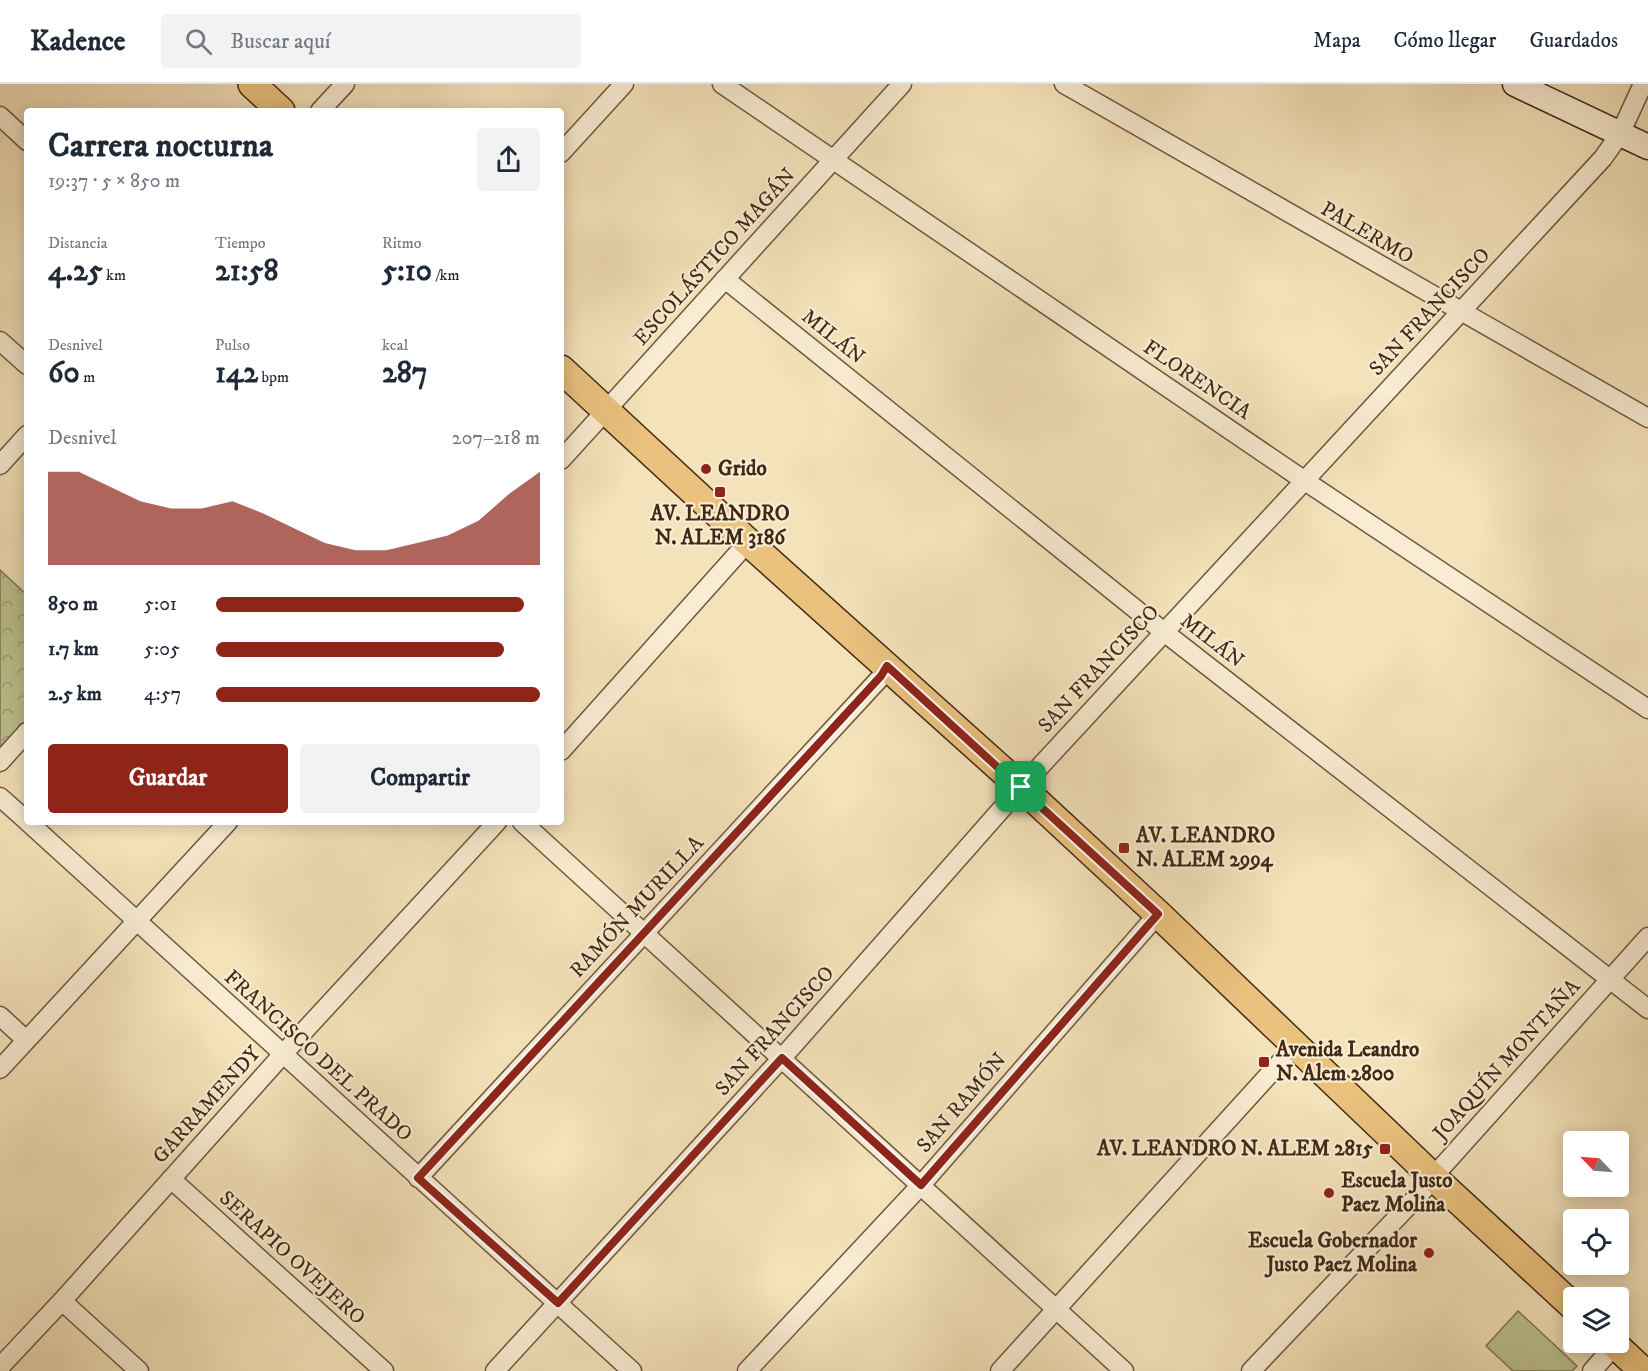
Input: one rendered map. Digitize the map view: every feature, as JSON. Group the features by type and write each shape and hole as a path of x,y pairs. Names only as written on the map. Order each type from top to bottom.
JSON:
{"main road":[{"path":"252,84 278,108"},
{"path":"1515,84 1648,147"},
{"path":"564,372 748,542 1021,787 1563,1297"},
{"path":"1623,1353 1643,1371"}],"street":[{"path":"323,108 345,84"},
{"path":"564,150 624,84"},
{"name":"FLORENCIA","path":"722,84 1305,481 1648,709"},
{"name":"ESCOLÁSTICO MAGÁN","path":"564,457 902,84"},
{"name":"PALERMO","path":"1064,84 1648,418"},
{"name":"SAN FRANCISCO","path":"495,1371 782,1058 1021,787 1603,158 1620,134 1643,84"},
{"path":"0,116 24,138"},
{"name":"MILÁN","path":"725,279 1164,632 1648,1009"},
{"path":"0,341 24,362"},
{"path":"0,465 24,438"},
{"path":"564,748 748,542"},
{"name":"RAMÓN MURILLA","path":"418,1178 881,676 887,666"},
{"path":"0,762 24,735"},
{"name":"FRANCISCO DEL PRADO","path":"0,797 24,819"},
{"name":"FRANCISCO DEL PRADO","path":"30,825 632,1371"},
{"path":"0,1069 225,825"},
{"name":"GARRAMENDY","path":"0,1367 494,825"},
{"path":"525,825 1124,1371"},
{"name":"SAN RAMÓN","path":"747,1371 921,1185 1158,914"},
{"name":"JOAQUÍN MONTAÑA","path":"1251,1371 1429,1184 1648,937"},
{"path":"0,1016 26,1040"},
{"path":"1000,1371 1296,1045"},
{"name":"SERAPIO OVEJERO","path":"171,1179 384,1371"},
{"path":"62,1301 139,1371"},
{"path":"1592,1371 1606,1353"}],"green space":[{"path":"0,570 24,592 24,723 0,749"},
{"path":"1518,1311 1577,1366 1572,1371 1513,1371 1486,1346"}],"place":[{"name":"Grido","path":"706,469"},
{"name":"AV. LEANDRO N. ALEM 3186","path":"720,492"},
{"name":"AV. LEANDRO N. ALEM 2994","path":"1124,848"},
{"name":"Avenida Leandro N. Alem 2800","path":"1264,1062"},
{"name":"AV. LEANDRO N. ALEM 2815","path":"1385,1149"},
{"name":"Escuela Justo Paez Molina","path":"1329,1193"},
{"name":"Escuela Gobernador Justo Paez Molina","path":"1429,1253"}],"route":[{"path":"887,666 1021,787 1158,914 921,1185 782,1058 558,1303 418,1178 881,676 887,666"}]}
